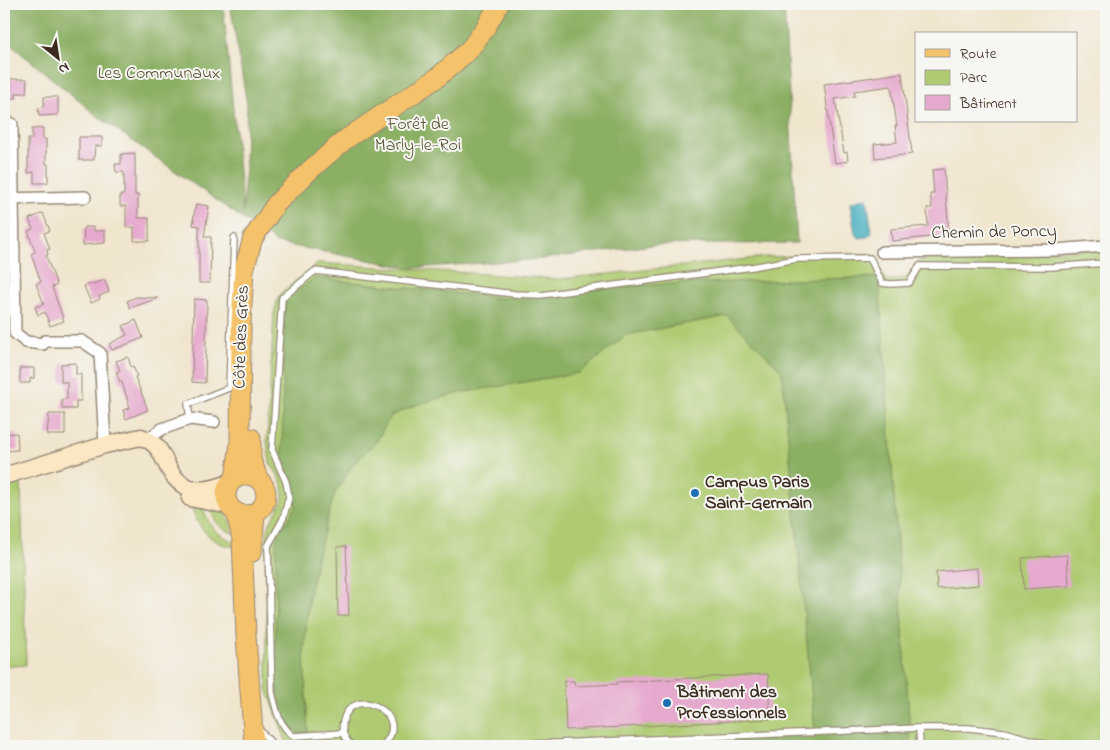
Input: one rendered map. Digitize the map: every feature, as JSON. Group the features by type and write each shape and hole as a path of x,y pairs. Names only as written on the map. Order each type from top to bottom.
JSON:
{"main road":[{"name":"Côte des Grès","path":"233,481 240,443 241,323 244,270 253,238 276,204 346,138 438,77 469,50 486,27 499,4"},
{"name":"Côte des Grès","path":"259,480 251,460 252,337 250,286 252,263 262,234 276,204"},
{"path":"240,510 260,509 266,498 263,485 259,480 247,475 233,481 227,490 226,496 240,510 254,746"}],"street":[{"path":"4,123 12,124 8,199 9,316 15,333 26,342 43,344 45,341 82,341 100,353 105,445"},
{"path":"8,199 85,197"},
{"name":"Chemin de Poncy","path":"882,252 1055,250 1106,246"},
{"path":"149,441 162,429 190,419 214,422"},
{"path":"4,476 105,445 141,437 158,446 177,479 192,489 206,490 233,481"},
{"path":"149,441 162,474 170,487 182,496 240,510"}],"lane":[{"path":"190,419 188,404 229,388 234,238"},
{"path":"343,732 293,736 283,727 277,714 272,693 268,546 283,519 289,497 286,482 272,450 282,298 314,271 516,294 541,294 752,267 797,259 870,258 882,283 892,284 909,282 920,266 1052,267 1106,263"},
{"path":"352,746 343,732 344,718 348,712 359,704 372,703 383,709 390,718 389,736 382,746"},
{"path":"253,721 274,746"},
{"path":"919,728 920,746"},
{"path":"482,746 919,728 969,728 1004,732 1053,746"}],"green space":[{"name":"Forêt de Marly-le-Roi","path":"4,4 223,4 243,213 247,105 230,4 784,4 797,243 653,245 542,259 411,268 277,243 96,115 4,39"},
{"name":"Campus Paris Saint-Germain","path":"1106,249 1106,746 286,746 286,741 267,689 266,537 270,523 283,500 283,486 270,463 267,440 274,313 278,298 283,291 319,263 559,279 767,257 872,254 886,281 906,278 918,261 931,260 933,255"},
{"path":"879,277 911,746 635,746 815,732 782,371 727,316 626,335 579,373 459,393 418,404 391,416 376,442 353,464 334,495 309,596 304,654 308,733 295,733 281,711 275,676 276,539 296,506 282,457 284,310 287,298 315,278 502,298 643,285"},
{"path":"21,483 26,665 4,667 4,488"},
{"path":"210,504 225,509 234,533 229,532 217,523 212,514"},
{"path":"203,506 212,527 239,547 222,544 203,530 192,508"}],"water":[{"path":"867,198 872,233 867,237 859,238 855,234 850,203"}],"building":[{"path":"902,73 912,154 875,158 874,144 897,142 895,126 897,126 891,86 854,91 855,96 835,99 844,153 847,152 848,161 835,163 824,84"},
{"path":"8,79 27,79 26,93 16,93 16,98 8,98"},
{"path":"44,97 58,97 58,115 39,116 38,108 44,107"},
{"path":"43,128 43,139 46,139 48,183 34,183 34,172 28,173 28,139 32,139 32,129"},
{"path":"79,137 102,137 102,146 95,146 94,160 79,160"},
{"path":"135,153 135,195 138,195 138,218 149,218 149,241 134,241 134,227 126,227 126,206 120,206 120,195 124,195 124,172 116,172 115,164 121,164 121,154"},
{"path":"944,169 949,235 892,241 891,229 928,226 927,208 932,208 930,194 934,194 932,170"},
{"path":"196,204 209,206 204,237 211,237 210,283 199,283 199,226 193,225"},
{"path":"43,213 50,231 44,233 50,249 47,250 48,255 46,256 57,285 52,287 64,321 50,326 45,312 38,315 35,307 44,304 36,284 41,282 31,254 35,252 28,231 33,229 29,219"},
{"path":"84,227 94,227 94,231 105,231 105,243 83,245"},
{"path":"105,280 109,292 99,296 100,299 91,303 84,286"},
{"path":"136,297 158,298 130,308 127,301"},
{"path":"194,299 207,300 205,383 192,382"},
{"path":"136,320 143,338 112,350 109,344 127,335 123,326"},
{"path":"128,357 131,367 133,366 137,376 135,377 148,410 126,419 123,410 130,408 122,382 120,382 116,372 120,371 116,361"},
{"path":"76,363 76,374 81,374 81,401 76,401 76,409 62,409 62,399 67,399 67,382 61,382 61,364"},
{"path":"20,368 34,368 34,378 30,378 30,383 20,383"},
{"path":"49,414 65,414 65,435 47,435"},
{"path":"17,433 18,450 4,451 4,434"},
{"path":"346,546 349,615 338,616 337,547"},
{"path":"1067,555 1069,586 1024,589 1022,558"},
{"path":"977,568 978,585 937,589 936,572"},
{"name":"Bâtiment des Professionnels","path":"768,674 770,719 566,730 564,681 574,681 575,686"}],"place":[{"name":"Campus Paris Saint-Germain","path":"695,493"},
{"name":"Bâtiment des Professionnels","path":"667,703"}],"park label":[{"name":"Les Communaux","path":"159,74"}]}
